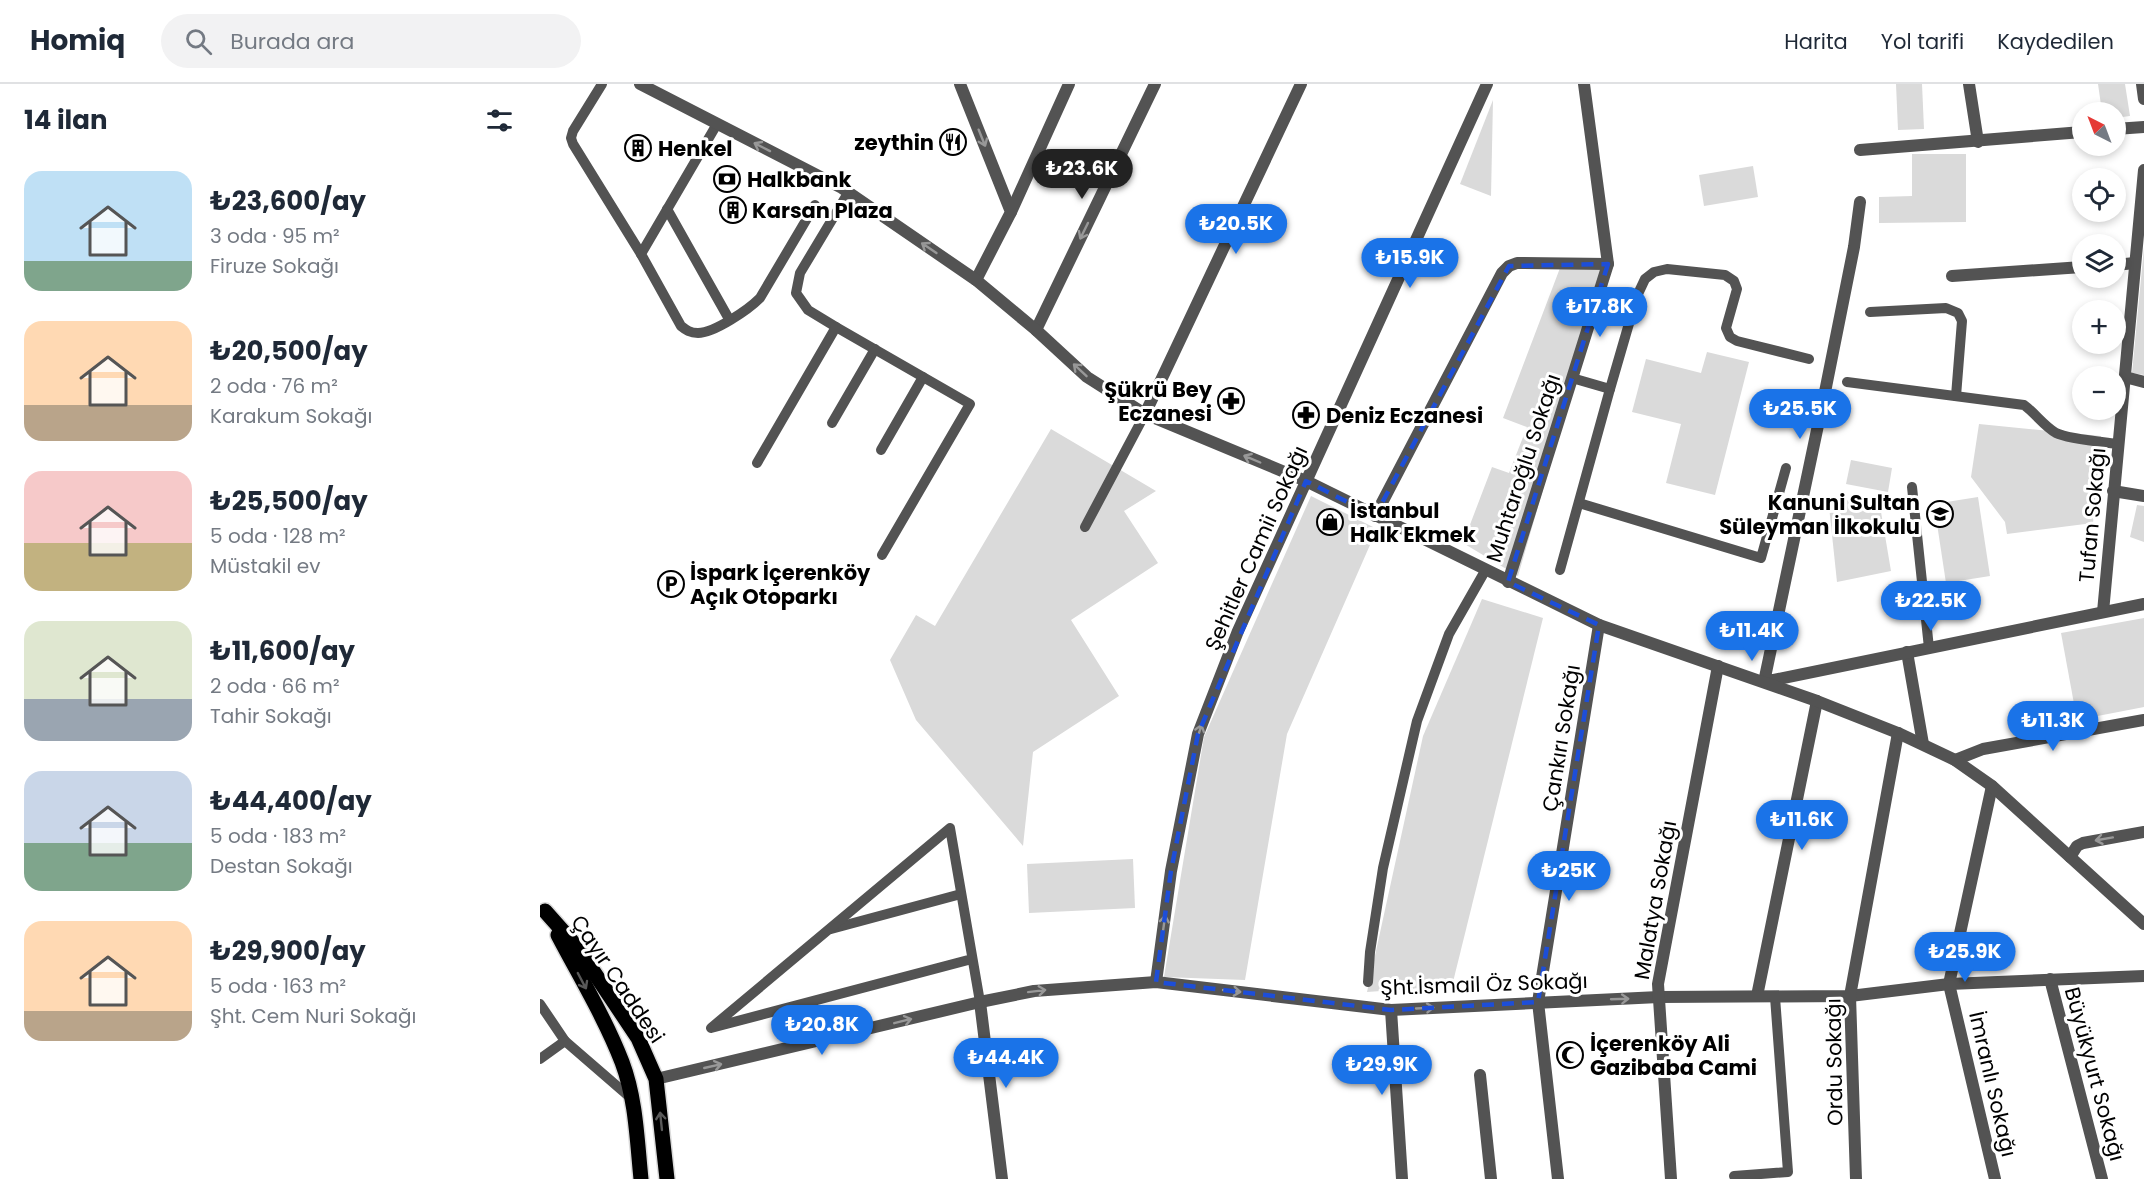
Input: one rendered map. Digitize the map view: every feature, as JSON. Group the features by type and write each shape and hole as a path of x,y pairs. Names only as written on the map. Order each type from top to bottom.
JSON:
{"main road":[{"name":"Çayır Caddesi","path":"542,907 577,947 638,1038 656,1079 667,1179"},
{"name":"Çayır Caddesi","path":"542,907 598,1010 622,1063 632,1099 642,1179"}],"street":[{"path":"640,84 848,193 976,280 1036,330 1087,377 1146,414 1306,481 1485,571 1599,625 1817,700 1898,733 1955,760 1992,786 2144,924"},
{"path":"960,84 1011,212"},
{"path":"976,280 1011,212 1069,84"},
{"path":"1036,330 1155,84"},
{"path":"1146,414 1301,84"},
{"name":"Şehitler Camii Sokağı","path":"1156,982 1171,871 1198,734 1238,631 1487,84"},
{"name":"Muhtaroğlu Sokağı","path":"1508,582 1608,264 1584,84"},
{"path":"1969,84 1978,142"},
{"path":"2142,84 2144,99"},
{"path":"2126,128 2144,127"},
{"path":"1860,150 2072,133"},
{"name":"Tufan Sokağı","path":"2126,366 2144,170"},
{"path":"1764,682 1823,403 1854,247 1860,202"},
{"path":"1375,516 1502,273 1509,266 1517,263 1608,264"},
{"path":"2126,264 2135,263"},
{"path":"1952,276 2072,268"},
{"path":"2126,377 2144,382"},
{"name":"Tufan Sokağı","path":"2103,612 2121,420"},
{"path":"2113,491 2144,496"},
{"path":"1764,682 2144,604"},
{"name":"Çankırı Sokağı","path":"1558,1179 1538,1002 1599,625"},
{"path":"1907,652 1923,744"},
{"name":"Malatya Sokağı","path":"1671,1179 1658,984 1718,666"},
{"path":"1757,996 1817,700"},
{"path":"1955,760 1983,749 2144,720"},
{"name":"Ordu Sokağı","path":"1856,1179 1850,996 1898,733"},
{"name":"İmranlı Sokağı","path":"1992,786 1949,984 1995,1179"},
{"path":"2070,857 2077,846 2083,843 2144,832"},
{"name":"Şht.İsmail Öz Sokağı","path":"656,1079 1034,991 1156,982 1392,1010 1659,998 1850,996 1949,984 2144,976"},
{"name":"Büyükyurt Sokağı","path":"2050,979 2102,1179"},
{"path":"980,1002 1002,1179"},
{"path":"1392,1010 1402,1179"},
{"path":"1480,1075 1491,1179"}],"lane":[{"path":"602,84 573,130 571,138 573,144 641,254 681,326 688,332 707,332 744,312 759,298 815,205"},
{"path":"641,254 717,123"},
{"path":"848,193 800,273 796,293 808,310 970,404 882,555"},
{"path":"667,209 729,320"},
{"path":"1560,570 1610,389 1637,297 1645,279 1654,272 1667,269 1725,275 1734,280 1737,289 1726,328 1730,337 1737,341 1809,359"},
{"path":"1870,312 1946,308 1958,313 1962,321 1956,396"},
{"path":"757,463 836,327"},
{"path":"832,423 875,349"},
{"path":"881,450 923,377"},
{"path":"1572,378 1610,389"},
{"path":"1847,382 2024,405 2058,434 2118,444"},
{"path":"1085,527 1146,414"},
{"path":"1579,503 1761,558 1786,468"},
{"path":"1912,488 1929,648"},
{"path":"1368,982 1370,952 1383,868 1417,721 1449,634 1485,571"},
{"path":"972,959 711,1028 950,828 980,1002"},
{"path":"828,930 961,894"},
{"path":"1734,1176 1788,1172 1775,997"},
{"path":"540,1004 566,1041 632,1099"},
{"path":"540,1059 566,1041"}],"highlighted area":[{"path":"1608,264 1508,582 1599,625 1538,1002 1391,1010 1156,982 1171,871 1198,734 1306,481 1375,516 1509,266"}],"shaded area":[{"path":"1896,84 1922,84 1924,129 1898,130"},
{"path":"2098,84 2125,84 2130,116 2126,117 2126,102 2101,102"},
{"path":"1493,100 1491,196 1460,184"},
{"path":"1912,154 1966,154 1966,222 1879,223 1879,197 1912,196"},
{"path":"1753,166 1758,197 1704,206 1699,175"},
{"path":"2144,247 2144,375 2132,373"},
{"path":"1608,264 1518,576 1463,543 1492,467 1509,473 1527,427 1503,418 1560,268"},
{"path":"1707,352 1749,362 1715,495 1666,483 1681,424 1632,412 1646,359 1701,373"},
{"path":"1979,424 2101,436 2093,523 2007,534 2005,522 1971,477"},
{"path":"1051,429 1156,491 1124,511 1158,563 1071,620 1119,696 1033,752 1023,846 916,720 890,660 916,615 935,626"},
{"path":"1851,460 1892,468 1888,492 1846,484"},
{"path":"1311,496 1377,529 1287,734 1245,980 1164,977 1204,737"},
{"path":"1828,497 1880,506 1891,571 1837,582"},
{"path":"1978,497 1990,576 1946,583 1934,504"},
{"path":"2137,505 2144,506 2144,542 2130,537"},
{"path":"1482,599 1543,618 1452,986 1367,992 1423,736"},
{"path":"2144,618 2144,707 2077,720 2061,633"},
{"path":"1133,859 1135,908 1029,913 1027,864"}],"place":[{"name":"zeythin","path":"953,142"},
{"name":"Henkel","path":"638,148"},
{"name":"Halkbank","path":"727,179"},
{"name":"Karsan Plaza","path":"733,210"},
{"name":"Şükrü Bey Eczanesi","path":"1231,401"},
{"name":"Deniz Eczanesi","path":"1306,415"},
{"name":"Kanuni Sultan Süleyman İlkokulu","path":"1940,514"},
{"name":"İstanbul Halk Ekmek","path":"1330,522"},
{"name":"İspark İçerenköy Açık Otoparkı","path":"671,584"},
{"name":"İçerenköy Ali Gazibaba Cami","path":"1570,1055"}]}
